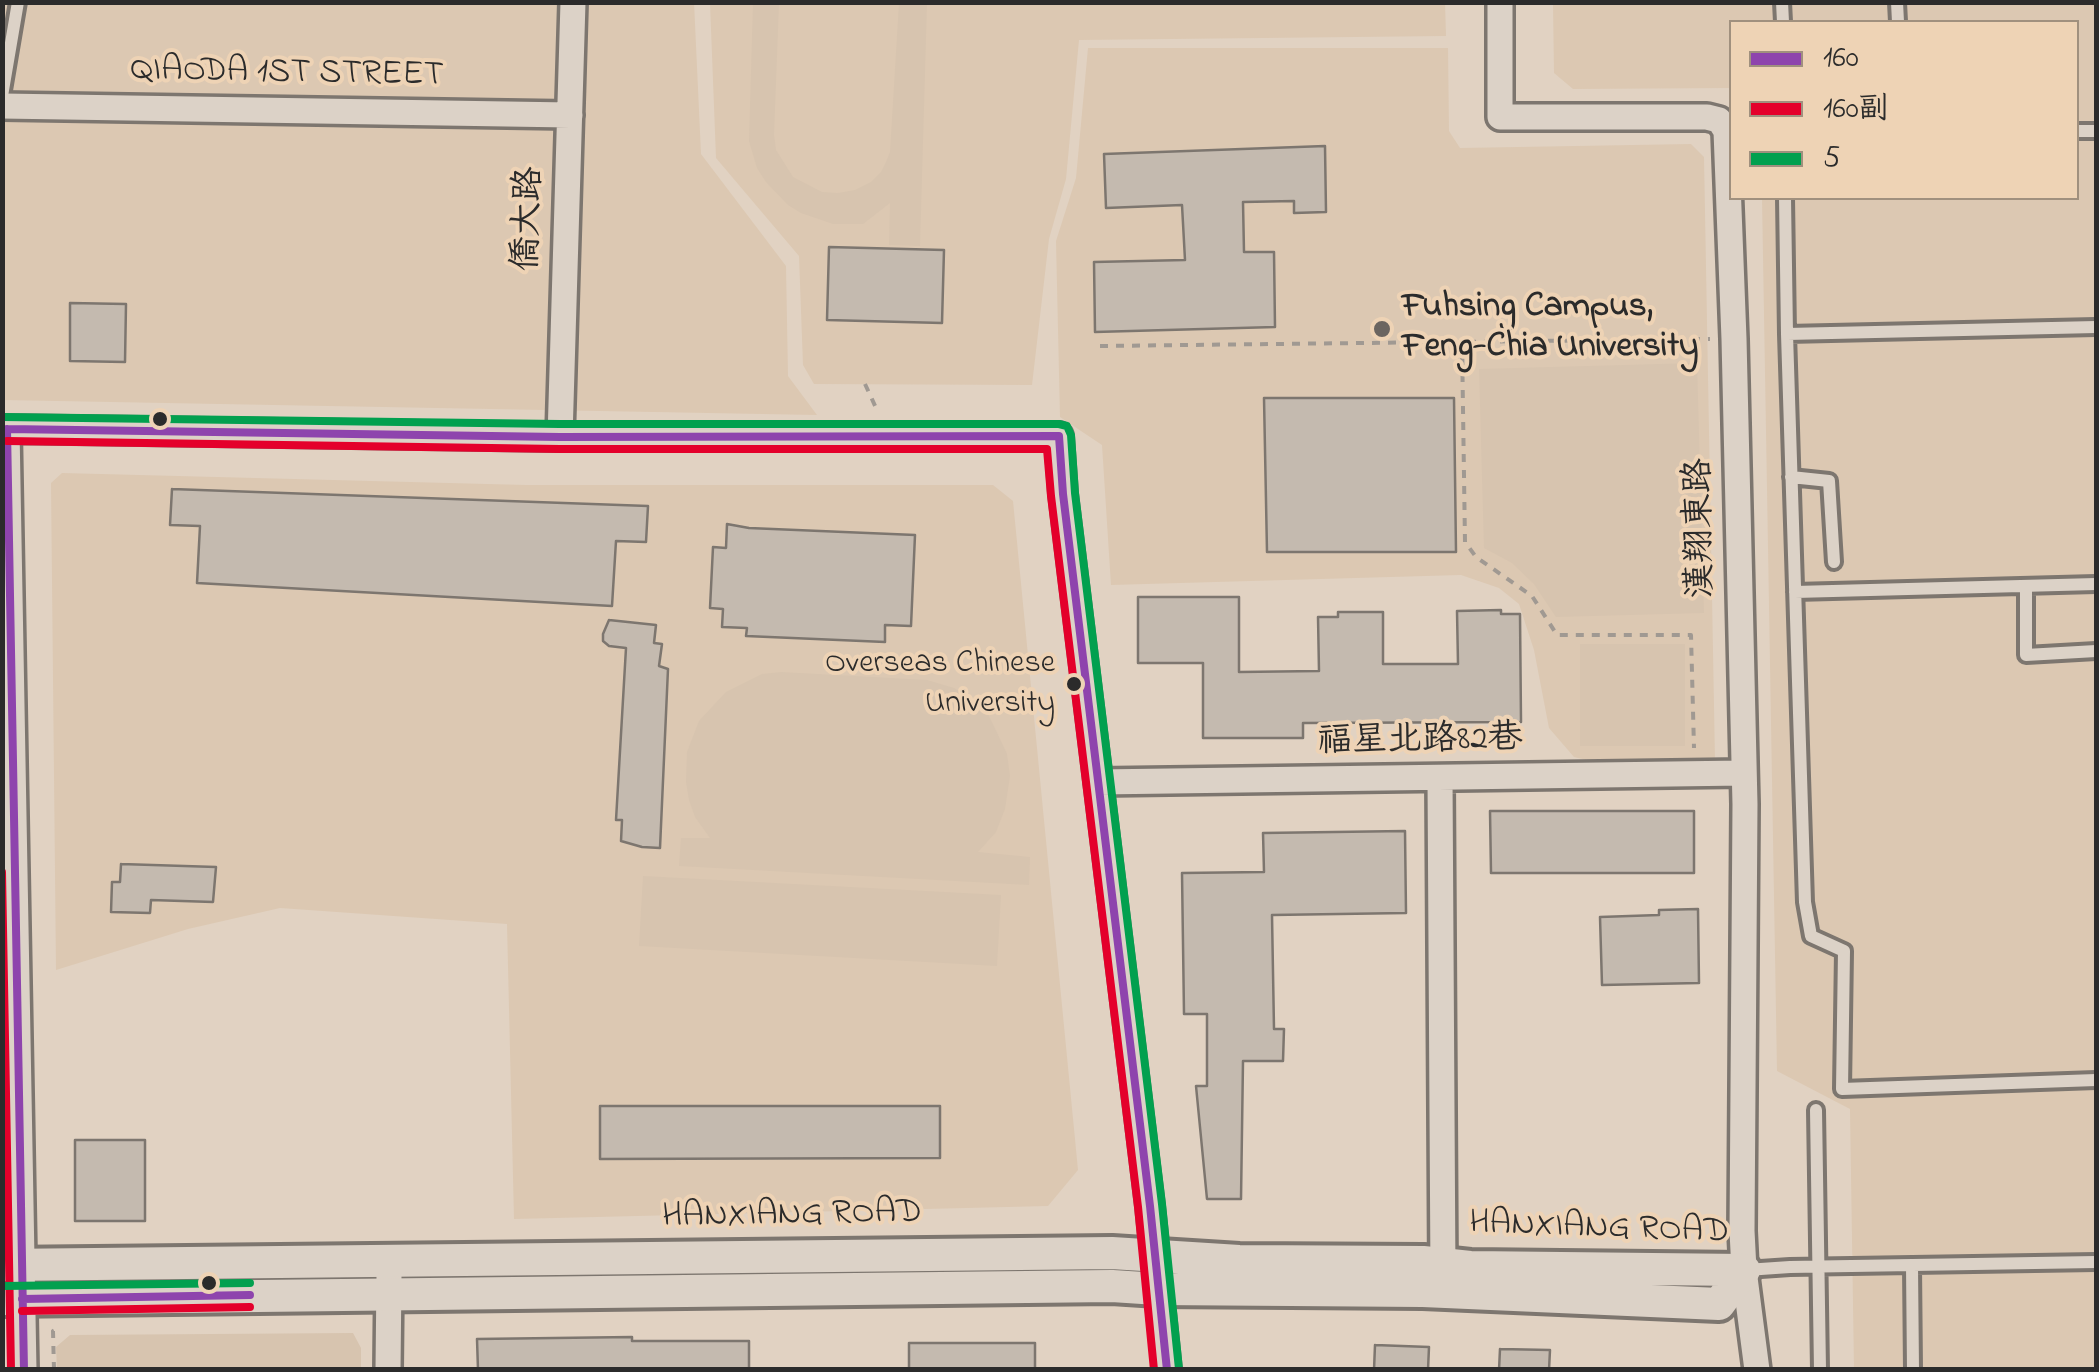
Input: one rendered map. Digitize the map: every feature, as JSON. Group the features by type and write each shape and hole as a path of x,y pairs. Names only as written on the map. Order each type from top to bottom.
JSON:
{"street":[{"name":"僑大路","path":"560,437 573,2"},
{"name":"漢翔東路","path":"1500,2 1500,117 1707,117 1719,120 1726,131 1745,804 1742,1231 1757,1370"},
{"name":"QIAODA 1ST STREET","path":"2,106 570,115"},
{"path":"24,1370 12,1299 4,429 560,437 1059,436 1168,1370"},
{"name":"福星北路82巷","path":"1098,782 1742,773"},
{"path":"1440,778 1443,1278"},
{"name":"HANXIANG ROAD","path":"12,1265 1072,1253 1155,1254 1443,1278"},
{"path":"388,1370 389,1261"},
{"name":"HANXIANG ROAD","path":"12,1299 1100,1286 1158,1289 1443,1278 1470,1267 1744,1270"}],"lane":[{"path":"2,96 18,2"},
{"path":"1785,200 1805,902 1810,936 1844,951 1842,1089 2096,1080"},
{"path":"1787,334 2096,327"},
{"path":"1791,477 1829,481 1834,562"},
{"path":"1795,592 2096,584"},
{"path":"2026,586 2026,655 2096,651"},
{"path":"1816,1110 1820,1370"},
{"path":"1744,1270 2096,1262"},
{"path":"1912,1266 1913,1370"}],"path":[{"path":"1100,346 1734,339"},
{"path":"1462,342 1465,542 1476,557 1532,596 1556,636 1691,636 1694,749"},
{"path":"54,1370 54,1332 62,1326"}],"shaded area":[{"path":"694,2 701,154 786,266 788,376 817,415 3,400 3,3"},
{"path":"1445,2 1446,36 1079,40 1066,179 1049,239 1032,385 814,384 803,365 799,256 716,158 710,3"},
{"path":"753,3 779,3 776,150 793,177 822,192 838,193 871,182 886,162 890,152 899,3 927,3 920,246 889,245 890,203 863,224 833,224 788,205 766,182 749,141"},
{"path":"1553,3 2096,3 2096,1369 1854,1369 1850,1109 1777,1071 1762,200 2079,200 2079,20 1729,20 1729,88 1573,89 1554,73"},
{"name":"Fuhsing Campus, Feng-Chia University","path":"1088,48 1448,48 1449,131 1460,148 1691,144 1704,157 1715,761 1591,761 1574,757 1549,728 1534,650 1519,604 1499,588 1461,575 1111,585 1102,445 1060,417 1056,241 1076,178"},
{"path":"1697,363 1704,613 1556,617 1534,584 1512,563 1484,548 1479,369"},
{"path":"62,473 526,485 993,485 1013,501 1078,1170 1048,1206 514,1219 507,924 280,908 188,929 56,970 51,483"},
{"path":"1580,644 1685,644 1685,746 1580,746"},
{"path":"762,674 927,680 954,688 975,701 987,712 1007,754 1010,776 1005,809 996,832 978,852 1030,857 1029,885 679,866 681,838 710,838 695,817 686,782 687,752 699,721 726,692"},
{"path":"643,876 1001,895 997,966 639,946"},
{"path":"353,1333 361,1348 361,1369 57,1369 56,1347 70,1335"}],"building":[{"path":"1325,146 1326,212 1294,213 1294,201 1243,202 1244,252 1274,252 1275,327 1095,332 1094,262 1185,260 1182,205 1106,208 1104,154"},
{"path":"829,247 944,250 942,323 827,320"},
{"path":"70,303 126,304 125,362 70,361"},
{"path":"1264,398 1454,398 1456,552 1267,552"},
{"path":"172,489 648,506 646,542 616,541 612,606 197,583 200,526 170,525"},
{"path":"727,524 915,535 911,626 885,625 885,642 746,636 747,628 722,627 723,609 710,608 713,547 726,548"},
{"path":"1138,597 1239,597 1239,672 1319,671 1318,617 1338,617 1338,612 1383,612 1383,664 1458,664 1457,611 1501,610 1501,614 1520,614 1521,722 1303,723 1303,738 1203,738 1203,663 1138,663"},
{"path":"609,620 656,625 654,643 662,644 659,666 668,669 660,848 621,841 622,820 616,820 626,648 609,646 603,641"},
{"path":"1490,811 1694,811 1694,873 1491,873"},
{"path":"1405,831 1406,913 1272,915 1274,1029 1284,1029 1283,1061 1243,1061 1241,1199 1207,1199 1196,1086 1207,1086 1207,1014 1184,1014 1182,873 1264,872 1263,833"},
{"path":"121,864 216,867 213,902 151,900 150,913 111,912 112,882 120,882"},
{"path":"1698,909 1699,983 1602,985 1600,917"},
{"path":"600,1106 940,1106 940,1158 600,1159"},
{"path":"75,1140 145,1140 145,1221 75,1221"},
{"path":"632,1337 632,1341 749,1341 749,1370 478,1370 477,1339"},
{"path":"909,1343 1035,1343 1035,1370 909,1370"},
{"path":"1375,1345 1429,1347 1428,1370 1374,1370"},
{"path":"1500,1349 1550,1350 1549,1370 1499,1370"}],"transit line":[{"name":"5","path":"2,417 1067,426 1179,1369"},
{"name":"160","path":"7,429 560,437 1059,436 1167,1370"},
{"name":"160","path":"7,429 24,1370"},
{"name":"160副","path":"7,441 560,449 1047,449 1154,1370"},
{"name":"160副","path":"2,872 11,1370"},
{"name":"5","path":"2,1286 250,1283"},
{"name":"160","path":"22,1299 250,1295"},
{"name":"160副","path":"22,1311 250,1307"}],"place":[{"name":"Fuhsing Campus, Feng-Chia University","path":"1382,329"},
{"name":"Overseas Chinese University","path":"1074,684"}]}
